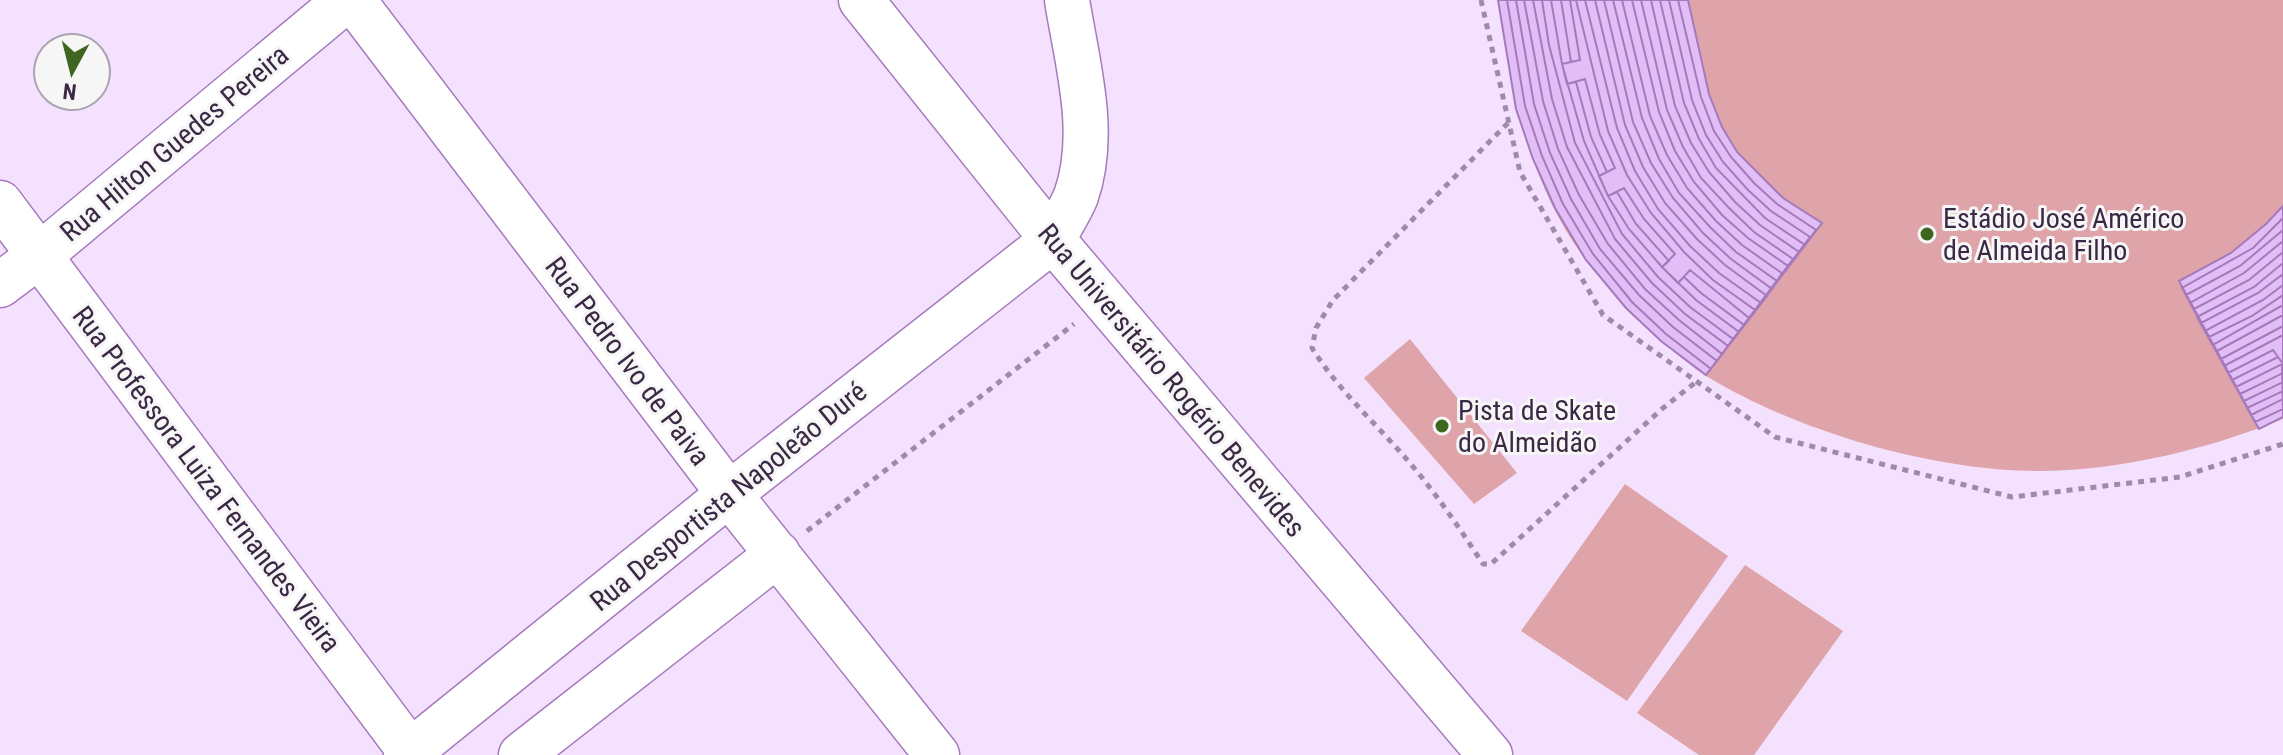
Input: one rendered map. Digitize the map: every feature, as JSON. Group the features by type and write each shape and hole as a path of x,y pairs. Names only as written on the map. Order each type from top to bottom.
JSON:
{"street":[{"name":"Rua Hilton Guedes Pereira","path":"0,285 346,0"},
{"name":"Rua Pedro Ivo de Paiva","path":"353,0 729,494 937,755"},
{"name":"Rua Universitário Rogério Benevides","path":"861,0 1053,240 1490,755"},
{"path":"1053,240 1075,198 1086,154 1086,121 1067,0"},
{"name":"Rua Professora Luiza Fernandes Vieira","path":"0,203 410,754"},
{"name":"Rua Desportista Napoleão Duré","path":"410,754 729,494 1053,240"},
{"path":"521,755 778,554"}],"path":[{"path":"1481,0 1520,172 1603,315 1775,437 2012,497 2180,477 2283,444"},
{"path":"1508,123 1333,300 1316,328 1312,348 1325,369 1416,470 1483,564 1491,564 1663,408 1696,382"},
{"path":"778,554 1104,300"}],"shaded area":[{"name":"Estádio José Américo de Almeida Filho","path":"1498,0 2283,0 2283,419 2225,440 2134,462 2073,470 2001,470 1913,456 1869,445 1783,415 1744,397 1696,369 1661,340 1586,260 1567,232 1550,201 1526,136 1509,68"},
{"name":"Pista de Skate do Almeidão","path":"1410,339 1517,473 1474,504 1364,378"},
{"path":"1625,484 1728,556 1627,701 1521,631"},
{"path":"1745,565 1843,631 1754,755 1699,755 1637,713"}],"building":[{"path":"1498,0 1524,0 1543,101 1558,149 1579,195 1608,244 1645,289 1722,354 1706,375 1661,341 1626,308 1586,260 1555,208 1533,159 1516,109"},
{"path":"1498,0 1595,0 1625,125 1643,167 1665,203 1697,239 1725,265 1767,296 1706,375 1661,341 1626,308 1586,260 1555,208 1533,159 1516,109"},
{"path":"1498,0 1542,0 1549,45 1575,143 1622,234 1658,277 1690,307 1733,339 1706,375 1661,341 1626,308 1586,260 1555,208 1533,159 1516,109"},
{"path":"1498,0 1576,0 1608,131 1627,175 1651,213 1684,252 1713,280 1755,310 1706,375 1661,341 1626,308 1586,260 1555,208 1533,159 1516,109"},
{"path":"1498,0 1585,0 1617,128 1635,171 1658,209 1690,246 1719,273 1761,303 1706,375 1661,341 1626,308 1586,260 1555,208 1533,159 1516,109"},
{"path":"1498,0 1660,0 1684,103 1699,139 1716,168 1765,218 1805,245 1706,375 1661,341 1626,308 1586,260 1555,208 1533,159 1516,109"},
{"path":"1498,0 1641,0 1667,110 1701,178 1754,232 1793,259 1706,375 1661,341 1626,308 1586,260 1555,208 1533,159 1516,109"},
{"path":"1498,0 1551,0 1562,64 1584,141 1608,196 1629,229 1662,267 1696,300 1739,332 1706,375 1661,341 1626,308 1586,260 1555,208 1533,159 1516,109"},
{"path":"1498,0 1632,0 1659,112 1675,151 1694,182 1722,215 1788,266 1706,375 1661,341 1626,308 1586,260 1555,208 1533,159 1516,109"},
{"path":"1498,0 1651,0 1675,106 1691,143 1709,172 1735,202 1760,225 1799,252 1706,375 1661,341 1626,308 1586,260 1555,208 1533,159 1516,109"},
{"path":"1498,0 1613,0 1642,118 1659,159 1679,193 1710,227 1736,252 1777,281 1706,375 1661,341 1626,308 1586,260 1555,208 1533,159 1516,109"},
{"path":"1498,0 1604,0 1633,122 1651,163 1673,198 1703,233 1731,259 1772,289 1706,375 1661,341 1626,308 1586,260 1555,208 1533,159 1516,109"},
{"path":"1498,0 1622,0 1650,116 1667,155 1687,188 1716,221 1742,245 1783,274 1706,375 1661,341 1626,308 1586,260 1555,208 1533,159 1516,109"},
{"path":"1498,0 1533,0 1552,99 1567,147 1615,239 1652,283 1685,314 1728,346 1706,375 1661,341 1626,308 1586,260 1555,208 1533,159 1516,109"},
{"path":"1498,0 1507,0 1525,106 1563,204 1593,254 1632,302 1666,334 1711,369 1706,375 1661,341 1626,308 1586,260 1555,208 1533,159 1516,109"},
{"path":"1498,0 1516,0 1534,104 1550,153 1571,199 1600,249 1639,295 1673,327 1717,361 1706,375 1661,341 1626,308 1586,260 1555,208 1533,159 1516,109"},
{"path":"1498,0 1561,0 1571,62 1562,64 1567,84 1576,82 1591,137 1607,172 1599,176 1608,196 1617,192 1636,224 1669,261 1662,267 1678,283 1684,277 1744,325 1706,375 1661,341 1626,308 1586,260 1555,208 1533,159 1516,109"},
{"path":"1498,0 1570,0 1580,60 1562,64 1567,84 1585,79 1600,135 1615,168 1599,176 1608,196 1624,188 1644,219 1675,254 1662,267 1678,283 1690,270 1749,318 1706,375 1661,341 1626,308 1586,260 1555,208 1533,159 1516,109"},
{"path":"1498,0 1678,0 1701,97 1714,131 1754,183 1777,204 1816,230 1706,375 1661,341 1626,308 1586,260 1555,208 1533,159 1516,109"},
{"path":"1498,0 1669,0 1692,100 1706,135 1723,162 1748,190 1771,211 1810,237 1706,375 1661,341 1626,308 1586,260 1555,208 1533,159 1516,109"},
{"path":"1498,0 1688,0 1709,94 1722,127 1737,152 1783,198 1822,223 1706,375 1661,341 1626,308 1586,260 1555,208 1533,159 1516,109"},
{"path":"2283,206 2283,417 2259,429 2179,281 2231,253"},
{"path":"2283,218 2283,417 2259,429 2182,288 2253,248"},
{"path":"2283,230 2283,417 2259,429 2186,295 2240,266"},
{"path":"2283,241 2283,417 2259,429 2190,303 2244,273"},
{"path":"2283,252 2283,417 2259,429 2194,309 2249,280"},
{"path":"2283,263 2283,417 2259,429 2197,317 2254,287"},
{"path":"2283,274 2283,417 2259,429 2201,323 2258,293"},
{"path":"2283,285 2283,417 2259,429 2205,331 2263,300"},
{"path":"2283,295 2283,417 2259,429 2209,337 2252,316"},
{"path":"2283,305 2283,417 2259,429 2213,345"},
{"path":"2283,315 2283,417 2259,429 2217,351"},
{"path":"2283,326 2283,417 2259,429 2221,359"},
{"path":"2283,335 2283,417 2259,429 2224,366"},
{"path":"2273,350 2283,364 2283,417 2259,429 2228,373"},
{"path":"2278,357 2283,364 2283,417 2259,429 2232,380"},
{"path":"2282,364 2283,417 2259,429 2236,387"},
{"path":"2283,373 2283,417 2259,429 2240,394"},
{"path":"2283,382 2283,417 2259,429 2244,401"},
{"path":"2283,391 2283,417 2259,429 2247,408"},
{"path":"2283,399 2283,417 2259,429 2251,415"},
{"path":"2283,409 2283,417 2259,429 2255,422"}],"place":[{"name":"Estádio José Américo de Almeida Filho","path":"1927,234"},
{"name":"Pista de Skate do Almeidão","path":"1442,426"}]}
